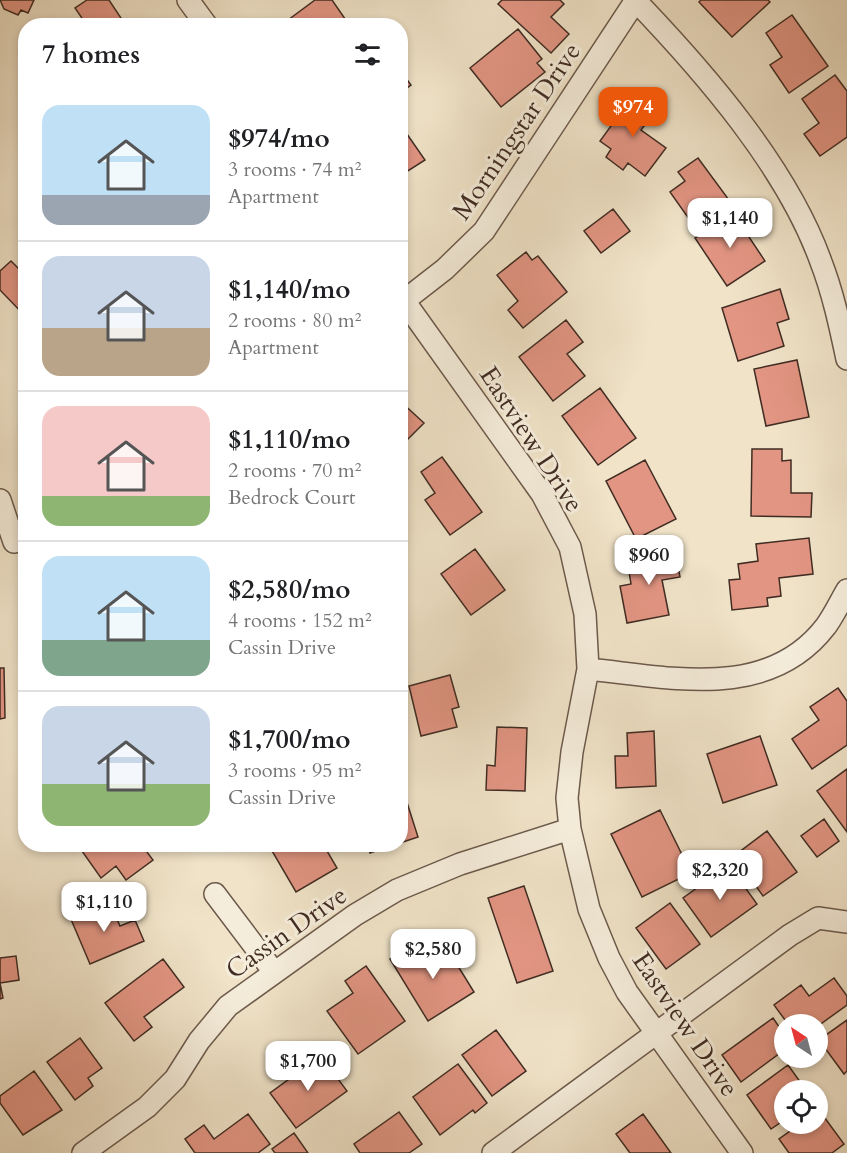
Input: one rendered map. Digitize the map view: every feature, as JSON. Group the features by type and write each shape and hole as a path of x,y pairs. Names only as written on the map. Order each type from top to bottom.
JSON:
{"street":[{"path":"188,0 201,18"},
{"path":"635,0 720,96 796,207 821,261 847,359"},
{"name":"Morningstar Drive","path":"408,296 445,268 484,231 635,0"},
{"name":"Eastview Drive","path":"408,308 542,494 570,547 585,614 588,669 570,764 567,798 570,829 589,909 609,958 627,993 742,1153"},
{"path":"0,500 13,542"},
{"path":"588,669 696,681 743,678 790,658 825,627 847,590"},
{"name":"Cassin Drive","path":"83,1153 147,1107 175,1079 199,1041 228,1006 355,915 397,890 460,864 570,829"},
{"path":"215,894 274,972"},
{"path":"494,1153 790,935 818,918 847,922"}],"building":[{"path":"0,0 34,0 28,13 21,10 18,15 4,9"},
{"path":"87,0 109,0 121,18 82,18 75,8"},
{"path":"315,0 332,0 344,18 291,18"},
{"path":"502,0 560,0 564,4 551,17 569,34 551,53 498,4"},
{"path":"701,0 768,0 770,2 732,37 699,2"},
{"path":"792,15 828,66 789,93 770,65 782,57 766,33"},
{"path":"518,29 542,59 537,63 545,72 501,107 470,68"},
{"path":"835,75 847,91 847,137 820,156 804,134 819,123 802,99"},
{"path":"635,93 657,109 641,130 666,148 645,176 628,163 623,170 606,157 611,149 600,141"},
{"path":"408,136 425,160 408,171"},
{"path":"698,158 729,200 694,226 670,192 685,181 678,172"},
{"path":"613,209 630,231 601,253 584,231"},
{"path":"733,213 765,261 727,286 695,238"},
{"path":"526,252 532,260 538,256 567,292 523,328 508,310 518,301 497,275"},
{"path":"11,261 18,268 18,309 0,290 0,271"},
{"path":"780,289 789,319 777,323 784,346 738,361 722,308"},
{"path":"566,320 583,342 567,354 585,376 553,401 519,357"},
{"path":"797,360 809,417 766,426 754,369"},
{"path":"600,388 636,438 598,465 562,416"},
{"path":"408,408 424,423 408,439"},
{"path":"752,449 782,449 782,461 791,460 791,493 812,493 811,517 751,516"},
{"path":"442,457 482,512 450,535 425,500 435,493 421,472"},
{"path":"645,460 676,519 636,539 606,481"},
{"path":"809,538 813,574 779,578 781,596 767,598 768,606 732,610 729,580 740,579 738,564 758,561 756,544"},
{"path":"475,549 505,590 471,615 441,574"},
{"path":"675,550 680,577 662,580 669,615 627,623 620,586 631,584 627,560"},
{"path":"0,668 4,668 5,718 0,719"},
{"path":"450,675 459,707 452,709 457,727 421,736 409,686"},
{"path":"838,688 847,701 847,745 812,769 792,739 819,720 810,707"},
{"path":"497,727 527,728 525,791 486,790 487,765 495,766"},
{"path":"654,731 656,786 616,788 615,756 628,756 627,733"},
{"path":"760,736 777,785 723,803 707,754"},
{"path":"847,769 847,832 817,791"},
{"path":"408,806 418,837 408,840"},
{"path":"660,810 691,873 642,897 611,834"},
{"path":"824,819 839,841 817,857 801,836"},
{"path":"767,831 797,872 763,896 734,856"},
{"path":"83,852 147,852 153,860 126,880 116,866 101,878"},
{"path":"273,852 328,852 337,868 296,892"},
{"path":"729,865 757,904 711,937 683,898"},
{"path":"524,886 553,971 517,983 488,898"},
{"path":"109,901 120,926 135,920 144,941 90,964 70,917"},
{"path":"670,903 700,944 666,969 636,928"},
{"path":"445,945 474,992 428,1021 390,959 411,946 420,961"},
{"path":"16,956 19,980 0,983 0,958"},
{"path":"163,959 184,987 144,1017 152,1027 134,1041 105,1003"},
{"path":"366,966 405,1021 358,1054 327,1011 353,993 345,981"},
{"path":"834,978 847,996 847,1005 828,1019 828,1014 781,1014 774,1005 801,985 809,996"},
{"path":"0,983 3,998 0,999"},
{"path":"773,1018 774,1057 741,1082 722,1055"},
{"path":"847,1020 847,1071 844,1074 828,1052 828,1034"},
{"path":"496,1030 526,1071 492,1096 462,1055"},
{"path":"80,1038 102,1068 88,1078 93,1086 75,1100 47,1062"},
{"path":"321,1056 347,1091 296,1128 270,1093"},
{"path":"458,1064 487,1103 475,1113 473,1110 440,1135 413,1097"},
{"path":"784,1068 790,1068 799,1080 774,1080 774,1127 771,1129 747,1095"},
{"path":"34,1071 62,1110 23,1135 0,1103 0,1096"},
{"path":"399,1112 422,1144 409,1153 360,1153 354,1144"},
{"path":"248,1114 270,1144 258,1153 195,1153 185,1139 204,1125 214,1139"},
{"path":"643,1114 671,1153 630,1153 616,1134"},
{"path":"828,1122 844,1144 832,1153 789,1153 779,1139 786,1134 828,1134"},
{"path":"294,1133 308,1153 275,1153 272,1149"}]}
